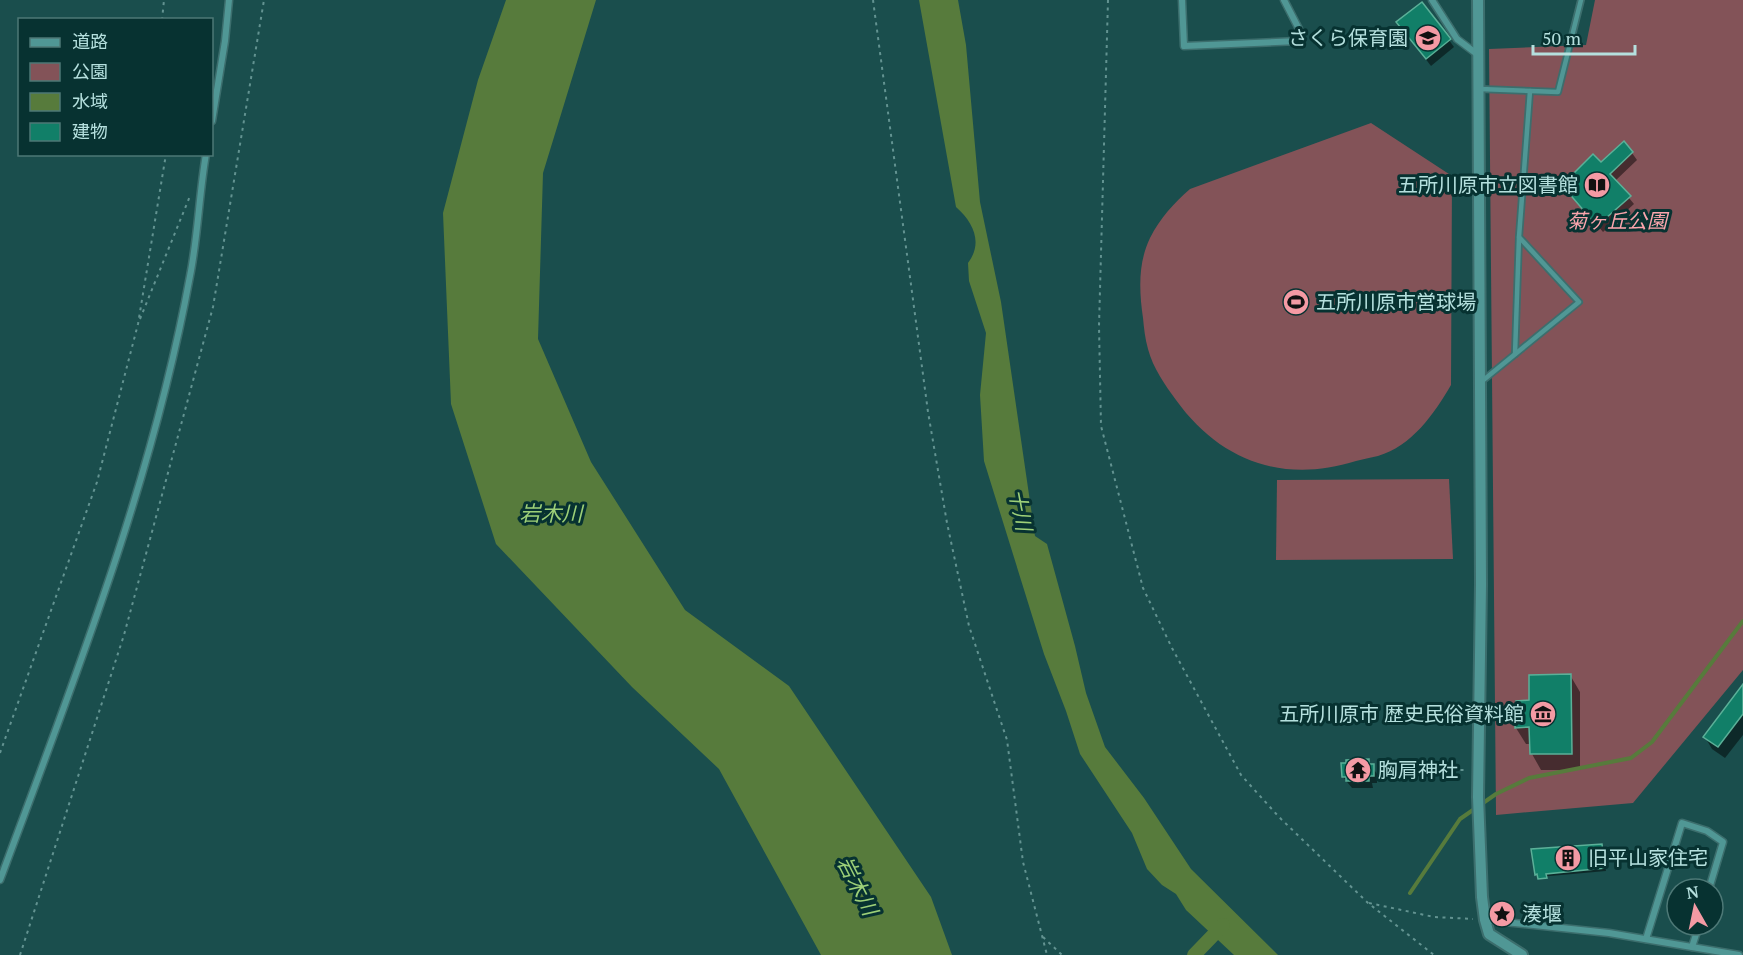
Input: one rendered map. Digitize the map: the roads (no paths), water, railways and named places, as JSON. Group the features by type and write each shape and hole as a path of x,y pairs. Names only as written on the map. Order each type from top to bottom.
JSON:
{"street":[{"path":"213,116 229,0"},
{"path":"1182,0 1184,46 1299,41 1299,29 1284,0"},
{"path":"1432,0 1457,39 1477,54"},
{"path":"1478,0 1481,584 1479,822 1485,920 1489,934 1522,955"},
{"path":"0,880 92,631 148,453 191,275 206,156"},
{"path":"1665,877 1682,823 1707,831 1723,842 1713,877"},
{"path":"1646,939 1665,878"},
{"path":"1485,920 1609,933 1739,955"},
{"path":"1692,947 1695,937"}],"lane":[{"path":"1478,89 1558,92 1581,0"},
{"path":"1515,355 1519,237 1530,91"},
{"path":"1479,384 1580,302 1519,237"}],"water":[{"name":"岩木川","path":"506,0 596,0 543,173 538,339 591,462 685,610 789,686 931,897 952,955 821,955 719,769 632,687 496,544 451,404 443,213 478,80"},
{"name":"十川","path":"919,0 958,0 966,45 980,202 1001,302 1035,536 1047,544 1086,693 1105,747 1144,798 1191,869 1278,955 1234,955 1186,910 1176,894 1162,885 1147,869 1132,833 1080,754 1044,654 984,461 980,395 986,333 969,281 968,263 973,256 976,241 972,226 956,207"}],"waterway":[{"path":"1410,893 1460,819 1496,794 1529,778 1631,758 1652,742 1743,621"},
{"path":"1194,955 1223,925"}],"place":[{"name":"さくら保育園","path":"1428,38"},
{"name":"五所川原市立図書館","path":"1597,185"},
{"name":"五所川原市営球場","path":"1296,302"},
{"name":"五所川原市 歴史民俗資料館","path":"1543,714"},
{"name":"胸肩神社","path":"1358,770"},
{"name":"旧平山家住宅","path":"1568,858"},
{"name":"湊堰","path":"1502,914"}],"park label":[{"name":"菊ヶ丘公園","path":"1617,221"}]}
